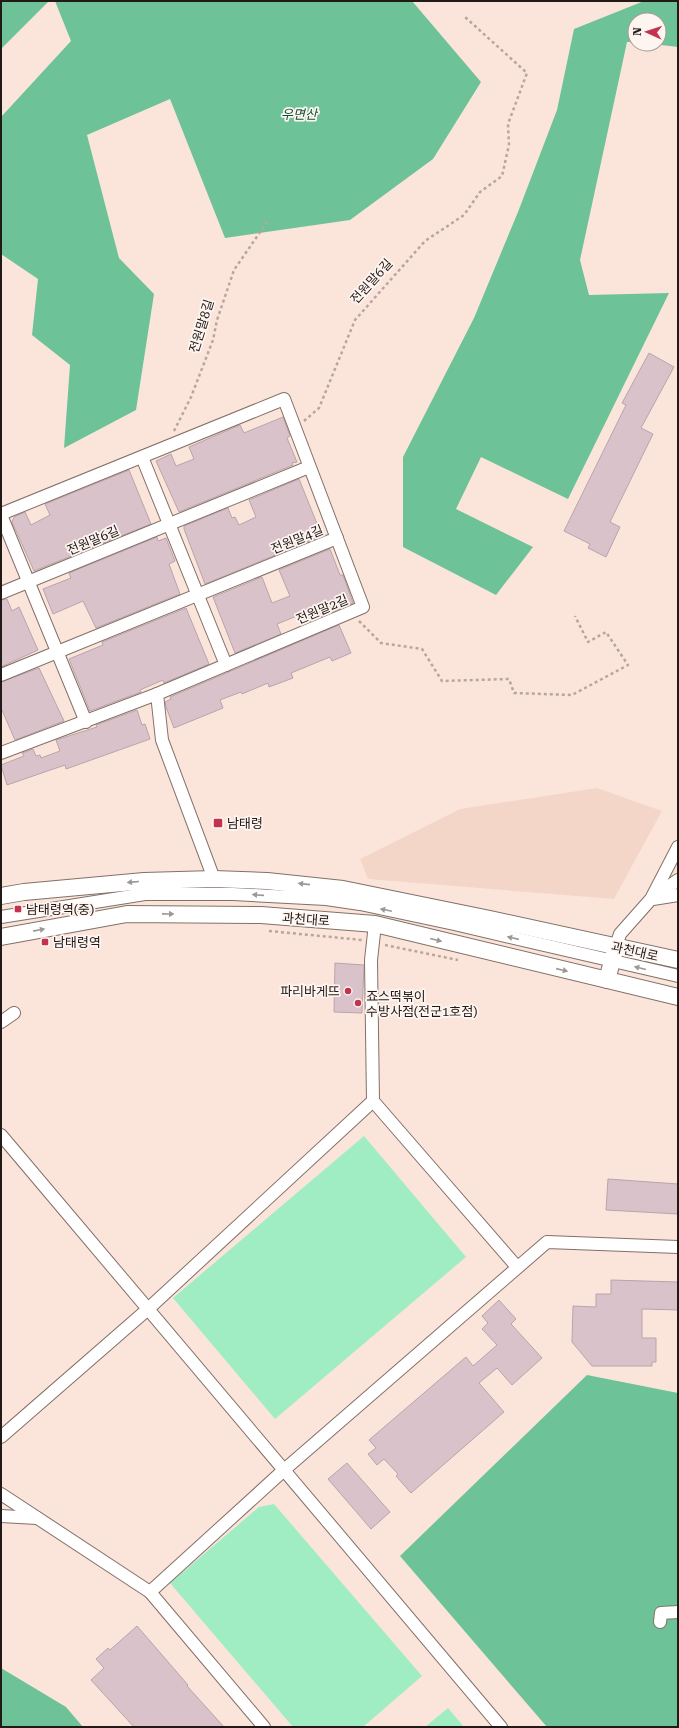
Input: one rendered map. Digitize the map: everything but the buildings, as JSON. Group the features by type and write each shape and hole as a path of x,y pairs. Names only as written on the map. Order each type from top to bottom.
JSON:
{"main road":[{"name":"과천대로","path":"1,896 24,892 144,881 214,879 267,881 343,888 614,953 678,960"},
{"name":"과천대로","path":"1,937 127,914 261,916 374,924 678,997"},
{"path":"608,980 614,953"}],"street":[{"path":"86,722 1,514 284,399 296,428 309,467"},
{"path":"142,457 226,665"},
{"name":"전원말6길","path":"1,593 309,467"},
{"name":"전원말4길","path":"1,675 337,538 309,467"},
{"name":"전원말2길","path":"1,753 157,694 363,607 337,538"},
{"path":"157,694 162,740 214,879"},
{"path":"651,899 678,847"},
{"path":"614,953 620,934 651,899 678,880"},
{"path":"1,916 145,894 233,894 326,899 614,953 678,976"},
{"path":"651,899 678,895"},
{"path":"374,924 371,960 373,1101 516,1267"},
{"path":"1,1022 14,1013"},
{"path":"1,1437 148,1310 373,1101"},
{"path":"1,1135 501,1727"},
{"path":"150,1592 284,1470 516,1267 547,1242 678,1247"},
{"path":"1,1494 150,1592 264,1727"},
{"path":"1,1516 38,1518"},
{"path":"660,1622 661,1613 678,1612"}],"path":[{"name":"전원말6길","path":"296,428 319,408 355,320 425,241 464,215 480,192 502,176 509,145 508,124 528,73 465,17"},
{"name":"전원말8길","path":"178,443 174,430 191,397 213,340 217,320 234,270 266,222"},
{"path":"350,612 381,643 422,649 442,681 508,679 514,693 572,695 628,665 606,632 588,642 575,616"},
{"path":"262,930 372,942 463,961"}],"shaded area":[{"path":"597,788 662,811 614,899 368,879 360,859 460,809"}],"green space":[{"path":"1,1 49,1 1,49"},
{"name":"우면산","path":"55,1 412,1 481,82 433,159 350,220 225,238 170,99 87,135 119,258 154,294 136,410 64,448 70,365 32,335 38,279 1,254 1,117 71,41"},
{"path":"644,1 678,1 678,47 667,46 667,12 627,12 627,42 580,260 589,295 669,293 568,499 481,457 456,509 533,547 496,595 403,547 403,457 474,318 518,212 557,110 574,29"},
{"path":"364,1136 466,1257 275,1419 173,1298"},
{"path":"587,1375 678,1393 678,1727 547,1727 400,1556"},
{"path":"274,1504 422,1676 363,1727 293,1727 170,1583 259,1507"},
{"path":"1,1668 66,1707 83,1727 1,1727"},
{"path":"448,1708 464,1727 425,1727"}],"place":[{"name":"남태령","path":"218,823"},
{"name":"남태령역(중)","path":"18,909"},
{"name":"남태령역","path":"45,942"},
{"name":"파리바게뜨","path":"348,991"},
{"name":"죠스떡볶이 수방사점(전군1호점)","path":"358,1003"}]}
